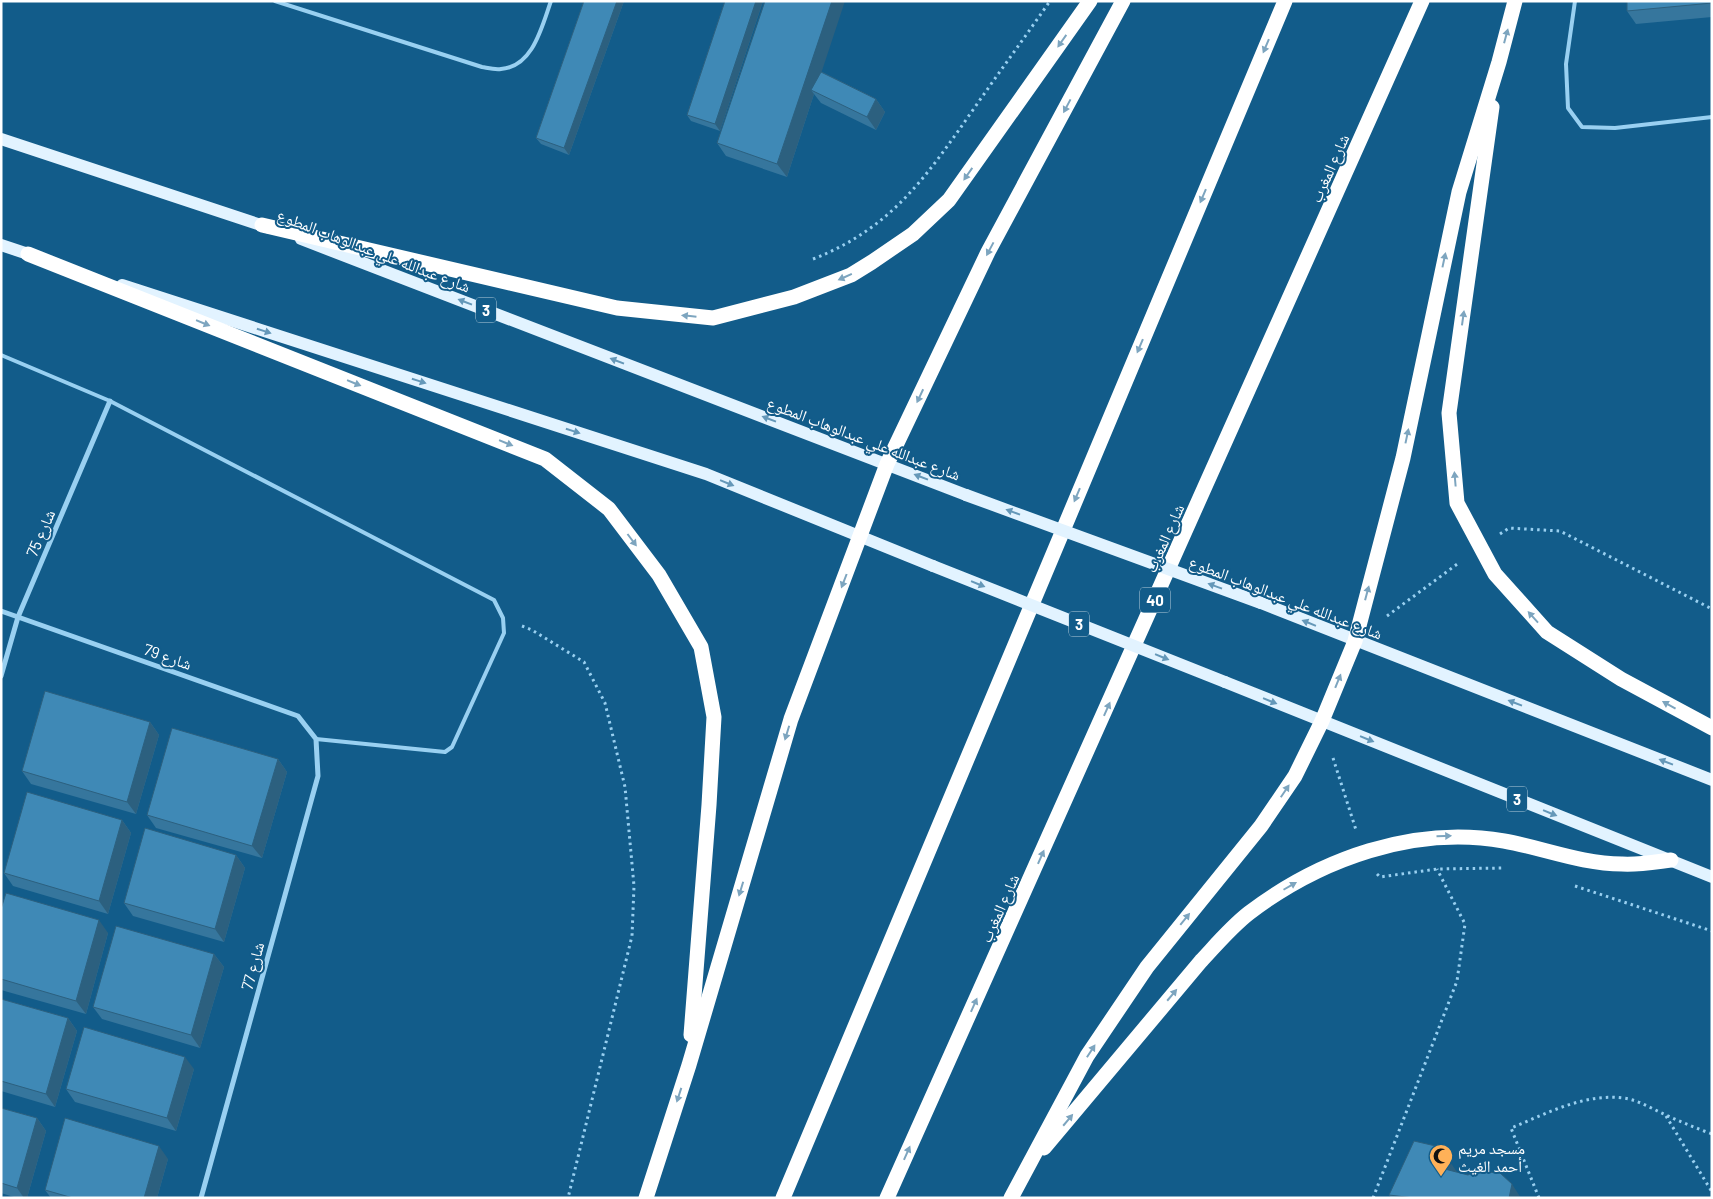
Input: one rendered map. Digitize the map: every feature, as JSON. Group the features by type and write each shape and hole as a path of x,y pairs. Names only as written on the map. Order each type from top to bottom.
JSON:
{"highway":[{"path":"262,225 617,308 714,318 785,299 823,287 872,262 913,234 949,200 1090,1"},
{"path":"646,1198 689,1065 791,719 887,464 988,252 1123,1"},
{"path":"783,1198 1285,1"},
{"name":"شارع المغرب","path":"887,1198 1422,1"},
{"path":"1011,1198 1088,1056 1147,968 1261,826 1295,776 1322,721 1355,641 1403,458 1459,192 1499,62 1515,1"},
{"path":"1499,62 1449,413 1457,503 1495,574 1546,632 1621,679 1712,728"},
{"path":"28,254 546,459 609,509 659,575 701,647 714,717 689,1065"},
{"path":"1025,1171 1201,961 1228,933 1269,899 1319,870 1389,846 1438,836 1472,836 1505,841 1590,860 1620,864 1671,860"}],"main road":[{"name":"شارع عبدالله علي عبدالوهاب المطوع","path":"1,139 262,225 966,495 1261,603 1712,780"},
{"name":"3","path":"1,245 706,474 1712,877"}],"street":[{"name":"شارع 75","path":"1,676 18,616 110,401"},
{"name":"شارع 79","path":"1,611 298,716 316,739"},
{"name":"شارع 77","path":"201,1198 318,776 316,739"}],"lane":[{"path":"275,1 482,67 501,69 514,66 527,56 539,36 551,1"},
{"path":"1575,1 1566,64 1568,108 1582,127 1615,128 1712,117"},
{"path":"1,355 110,401 494,600 502,618 504,633 452,747 445,752 316,739"}],"path":[{"path":"813,259 839,249 864,233 896,207 925,177 1050,1"},
{"path":"1355,641 1509,528 1560,531 1712,609"},
{"path":"502,618 532,630 584,662 605,704 625,787 634,886 632,936 568,1198"},
{"path":"1373,1198 1457,981 1465,924 1438,869"},
{"path":"1539,1198 1511,1128 1582,1100 1603,1097 1625,1098 1646,1105 1665,1115 1712,1134"},
{"path":"1665,1115 1712,1192"}],"building":[{"path":"584,1 617,1 564,148 536,138"},
{"path":"725,1 756,1 715,124 687,115"},
{"path":"765,1 832,1 777,164 717,143"},
{"path":"1627,1 1712,1 1712,3 1627,11"},
{"path":"821,72 876,99 867,117 811,90"},
{"path":"45,691 150,722 127,802 22,771"},
{"path":"172,728 278,759 252,846 147,815"},
{"path":"27,792 122,820 99,901 4,873"},
{"path":"145,828 236,855 215,929 124,903"},
{"path":"6,893 99,920 76,1001 1,979 1,909"},
{"path":"116,926 214,954 191,1035 93,1007"},
{"path":"1,999 68,1018 46,1094 1,1081"},
{"path":"84,1027 185,1057 167,1118 66,1089"},
{"path":"1,1108 37,1118 17,1188 1,1183"},
{"path":"65,1118 159,1146 144,1198 73,1198 45,1190"},
{"path":"1414,1141 1440,1147 1437,1167 1468,1175 1476,1171 1500,1173 1512,1184 1509,1198 1414,1198 1389,1195"}],"place":[{"name":"مسجد مريم أحمد الغيث","path":"1441,1177"}]}
